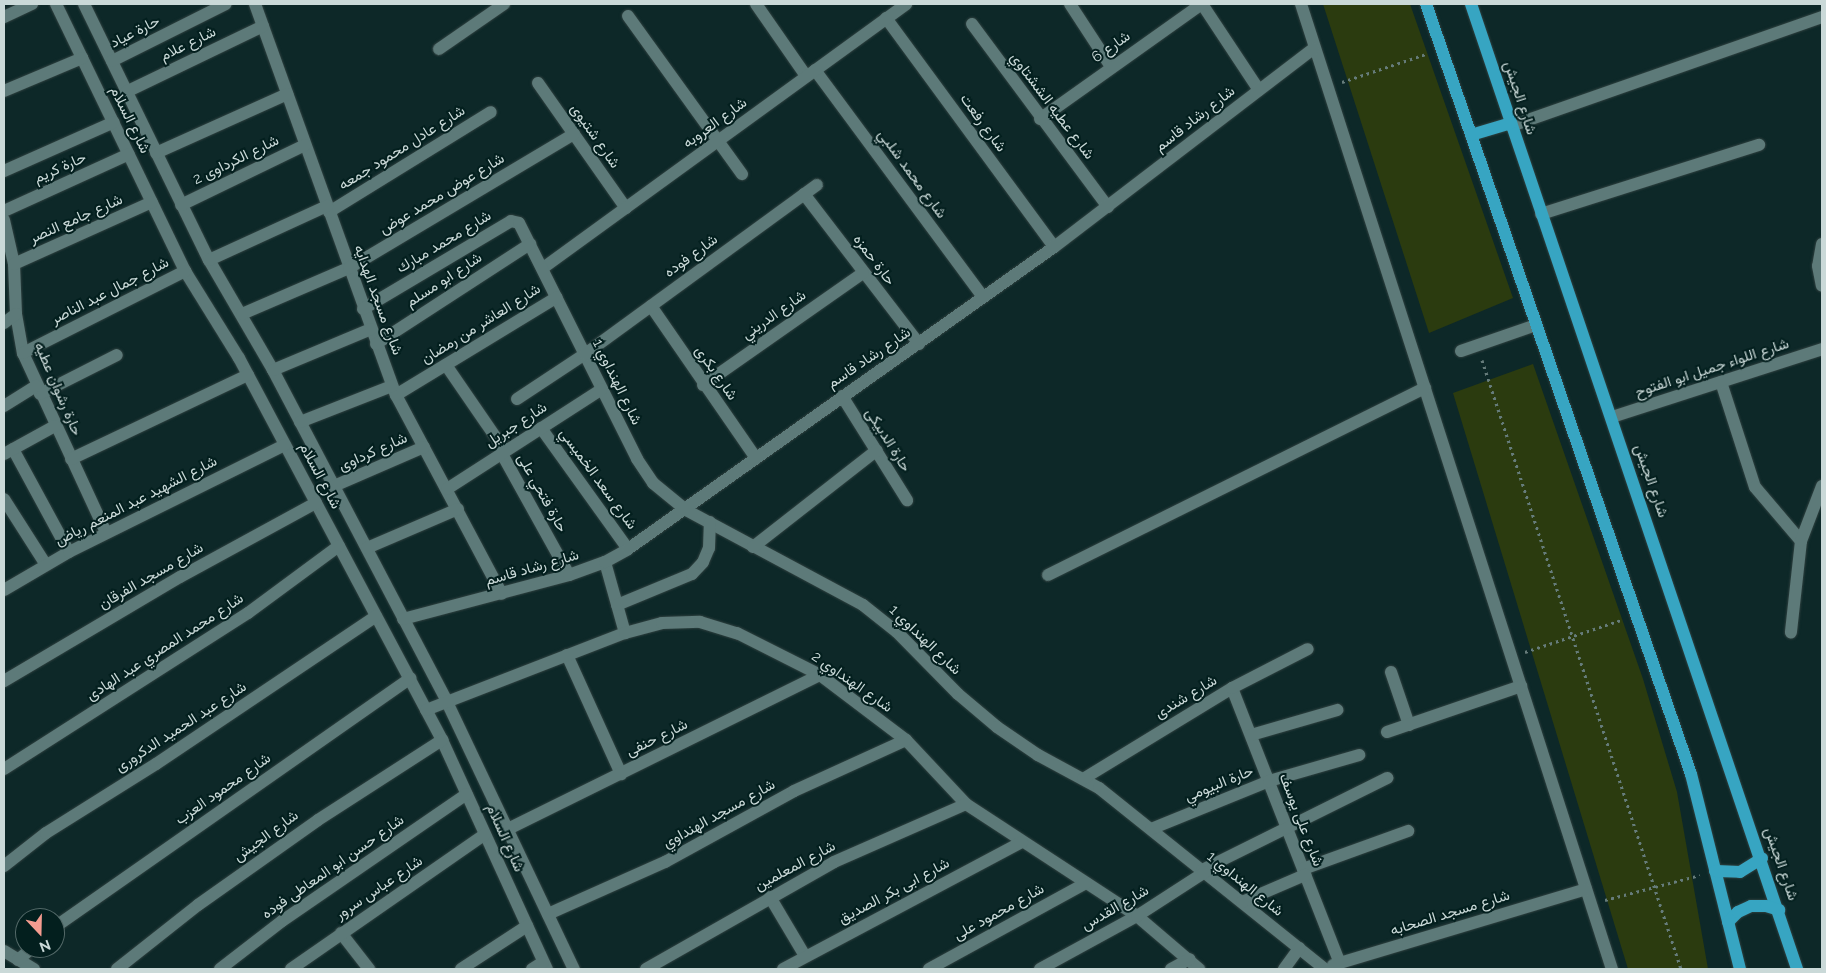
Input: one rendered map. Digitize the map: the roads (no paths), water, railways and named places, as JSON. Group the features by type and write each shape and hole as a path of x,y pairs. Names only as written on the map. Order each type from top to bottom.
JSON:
{"main road":[{"path":"1426,4 1691,774 1740,969"},
{"name":"شارع الجيش","path":"1471,4 1762,858 1797,969"},
{"path":"1471,135 1511,125"},
{"path":"1715,871 1740,872 1762,858"},
{"path":"1728,922 1738,912 1751,906 1766,906 1779,910"}],"street":[{"path":"4,17 32,4"},
{"name":"شارع السلام","path":"56,4 185,271 248,375 442,740 545,965"},
{"name":"شارع السلام","path":"84,4 208,260 242,314 273,370 403,620 448,702 574,969"},
{"name":"حارة عياد","path":"112,61 226,4"},
{"name":"شارع مسجد الهدايه","path":"254,4 394,391 502,594"},
{"path":"439,49 504,4"},
{"name":"شارع محمد شلبي","path":"756,4 983,298"},
{"path":"1202,4 1259,90"},
{"name":"شارع 6","path":"1040,119 1202,4"},
{"path":"1301,4 1612,969"},
{"name":"شارع العروبه","path":"542,268 811,73 901,5"},
{"path":"1077,6 1111,68"},
{"path":"628,16 742,174"},
{"path":"1511,125 1822,17"},
{"name":"شارع رفعت","path":"886,18 1054,247"},
{"name":"شارع عطيه الششتاوي","path":"972,24 1040,119 1108,207"},
{"name":"شارع علام","path":"126,92 263,26"},
{"name":"شارع رشاد قاسم","path":"403,620 569,575 605,562 628,548 686,510 842,396 919,344 1054,247 1314,48"},
{"path":"4,91 82,58"},
{"name":"شارع شتيوى","path":"538,83 626,208"},
{"path":"156,153 288,94"},
{"name":"شارع عادل محمود جمعه","path":"208,260 328,209 491,112"},
{"path":"4,171 114,122"},
{"name":"شارع عوض محمد عوض","path":"242,314 349,268 574,134"},
{"name":"شارع الكرداوى 2","path":"181,205 305,144"},
{"path":"1541,214 1759,145"},
{"name":"حارة كريم","path":"4,211 129,154"},
{"name":"شارع فوده","path":"517,399 585,354 817,185"},
{"name":"حارة حمزه","path":"804,194 862,273 919,344"},
{"name":"شارع جامع النصر","path":"14,264 152,202"},
{"name":"حارة رشوان عطيه","path":"4,220 7,250 14,264 16,314 23,353 38,390 106,533"},
{"name":"شارع الهنداوي 1","path":"515,221 530,244 602,389 648,475 686,510 863,605 898,632 958,694 996,727 1038,755 1083,778 1204,871 1324,969"},
{"name":"شارع محمد مبارك","path":"363,309 515,221"},
{"name":"شارع ابو مسلم","path":"376,344 530,244"},
{"path":"1822,244 1818,266 1822,286"},
{"name":"شارع جمال عبد الناصر","path":"23,353 185,271"},
{"name":"شارع الدريني","path":"703,384 862,273"},
{"name":"شارع العاشر من رمضان","path":"300,422 394,391 446,365 557,296"},
{"name":"شارع بكرى","path":"651,306 703,384 756,458"},
{"path":"4,323 16,314"},
{"path":"1461,351 1536,325"},
{"path":"273,370 371,329"},
{"name":"شارع اللواء جميل ابو الفتوح","path":"1612,417 1822,349"},
{"path":"4,406 117,354"},
{"name":"حارة فتحي على","path":"446,365 503,452 569,575"},
{"path":"71,459 248,375"},
{"path":"1721,382 1755,487 1801,541"},
{"path":"1048,575 1425,388"},
{"name":"شارع جبريل","path":"447,489 602,389"},
{"name":"حارة الدبيكى","path":"842,396 907,500"},
{"path":"55,426 8,452 69,552"},
{"name":"شارع سعد الخميسي","path":"541,428 628,548"},
{"name":"شارع الشهيد عبد المنعم رياض","path":"4,590 69,552 285,445"},
{"name":"شارع كرداوى","path":"334,486 424,447"},
{"path":"754,547 877,450"},
{"path":"1791,632 1801,541 1822,486"},
{"path":"4,498 46,565"},
{"name":"شارع مسجد الفرقان","path":"4,681 180,577 316,503"},
{"path":"367,548 458,509"},
{"path":"617,605 692,574 702,562 709,548 710,522"},
{"name":"شارع محمد المصري عبد الهادى","path":"4,769 248,613 339,546"},
{"path":"605,562 625,633"},
{"name":"شارع عبد الحميد الدكرورى","path":"4,866 46,834 156,764 376,616"},
{"name":"شارع الهنداوي 2","path":"426,710 625,633 662,624 700,622 737,634 820,675 906,740 966,804 1137,916 1190,959 1199,969"},
{"name":"شارع شندى","path":"1083,778 1232,688 1308,649"},
{"path":"567,655 621,774"},
{"path":"1391,672 1409,725"},
{"name":"شارع حنفى","path":"508,829 820,675"},
{"name":"شارع محمود العزب","path":"65,920 410,678"},
{"path":"1387,732 1521,686"},
{"name":"شارع على يوسف","path":"1232,688 1340,962"},
{"path":"1251,735 1337,710"},
{"name":"شارع الجيش","path":"117,969 198,905 318,820 442,740"},
{"name":"شارع مسجد الهنداوي","path":"548,914 665,862 794,791 906,740"},
{"name":"حارة البيومي","path":"1151,829 1269,781 1359,754"},
{"name":"شارع القدس","path":"1040,969 1137,916 1204,871 1387,778"},
{"name":"شارع حسن ابو المعاطى فوده","path":"220,969 282,921 467,794"},
{"name":"شارع المعلمين","path":"646,969 770,897 900,831 966,804"},
{"path":"1242,902 1304,872 1408,831"},
{"name":"شارع عباس سرور","path":"291,969 485,834"},
{"name":"شارع ابى بكر الصديق","path":"783,969 1022,842"},
{"name":"شارع محمود على","path":"929,969 1086,883"},
{"name":"شارع مسجد الصحابه","path":"1324,969 1340,962 1586,889"},
{"path":"770,897 805,956"},
{"path":"461,969 527,926"},
{"path":"341,933 369,969"},
{"path":"1284,969 1300,948"},
{"path":"4,951 34,969"},
{"path":"1171,969 1190,959"},
{"path":"532,969 545,965"}]}
